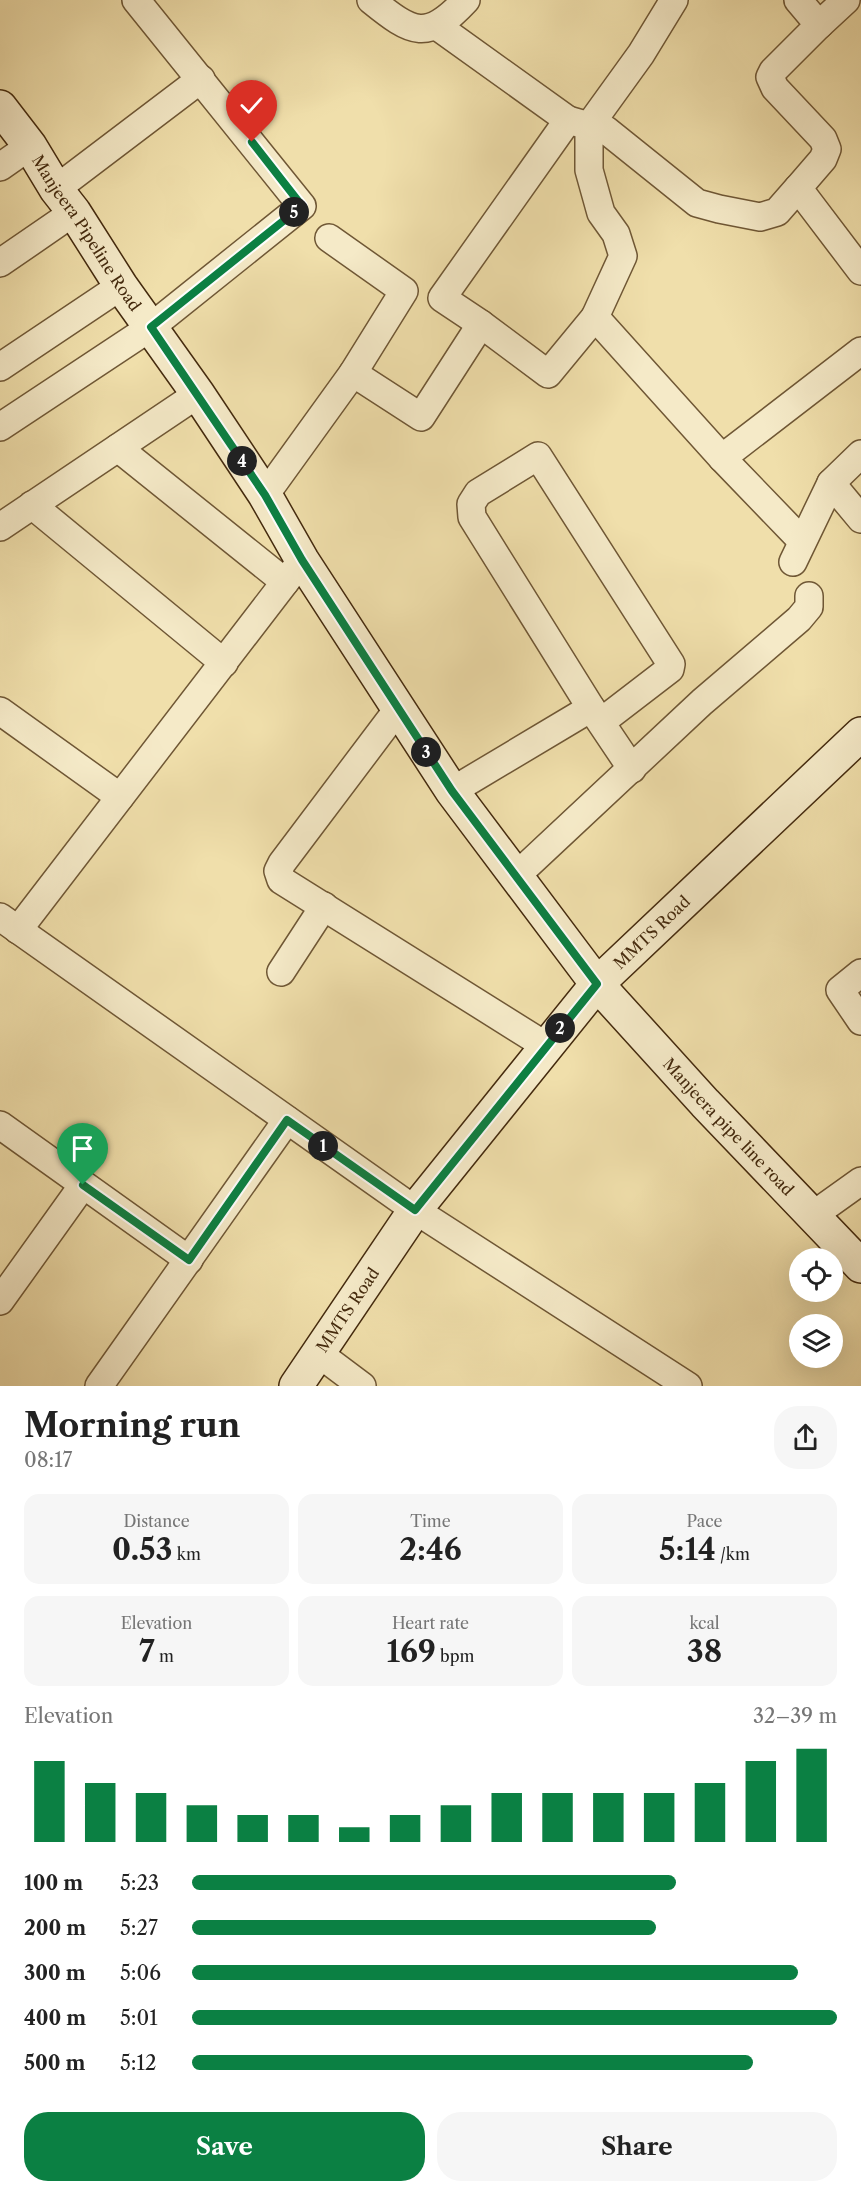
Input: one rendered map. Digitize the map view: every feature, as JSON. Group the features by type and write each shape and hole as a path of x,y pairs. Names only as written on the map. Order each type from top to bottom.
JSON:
{"street":[{"path":"0,427 151,327 302,206 136,0"},
{"path":"371,0 393,18 411,26 431,29 449,19 466,0"},
{"path":"579,123 601,213 616,234 623,256 595,317 548,374 442,298 579,123 641,54 674,0"},
{"path":"798,0 819,24"},
{"path":"437,26 579,123 606,130 697,202 718,209 760,217 777,212 823,159 827,148 823,139 775,88 770,77 773,71 819,24 846,0"},
{"path":"0,263 65,200 201,79"},
{"name":"Manjeera Pipeline Road","path":"0,108 30,146 121,286 198,394 265,495 293,571 399,709 452,791 597,984"},
{"path":"0,167 30,146"},
{"path":"798,188 861,271"},
{"path":"265,495 353,373 404,291 329,238"},
{"path":"0,367 121,286"},
{"path":"595,317 722,458 798,551 831,483 861,454"},
{"path":"353,373 421,417 481,324"},
{"path":"722,458 861,351"},
{"path":"0,527 198,394"},
{"path":"118,448 293,571 120,797 9,924 415,1210 688,1386"},
{"path":"452,791 596,715 670,669 671,664 538,456 478,493 471,504 472,517 596,715 632,769"},
{"path":"831,483 861,519"},
{"path":"32,505 224,663"},
{"path":"516,876 702,702 799,619 809,607 810,596"},
{"path":"399,709 282,863 278,871 281,880 546,1046"},
{"path":"0,711 120,797"},
{"name":"MMTS Road","path":"296,1386 415,1210 597,984 861,734"},
{"path":"281,972 324,906"},
{"path":"861,973 840,990 861,1021"},
{"name":"Manjeera pipe line road","path":"597,984 705,1103 861,1266"},
{"path":"99,1386 287,1120"},
{"path":"0,1125 189,1260"},
{"path":"812,1216 861,1181"},
{"path":"0,1301 83,1185"},
{"path":"318,1353 362,1386"}],"route":[{"path":"83,1185 189,1260 287,1120 415,1210 597,984 452,791 302,560 265,495 151,327 302,206 252,142"}]}
